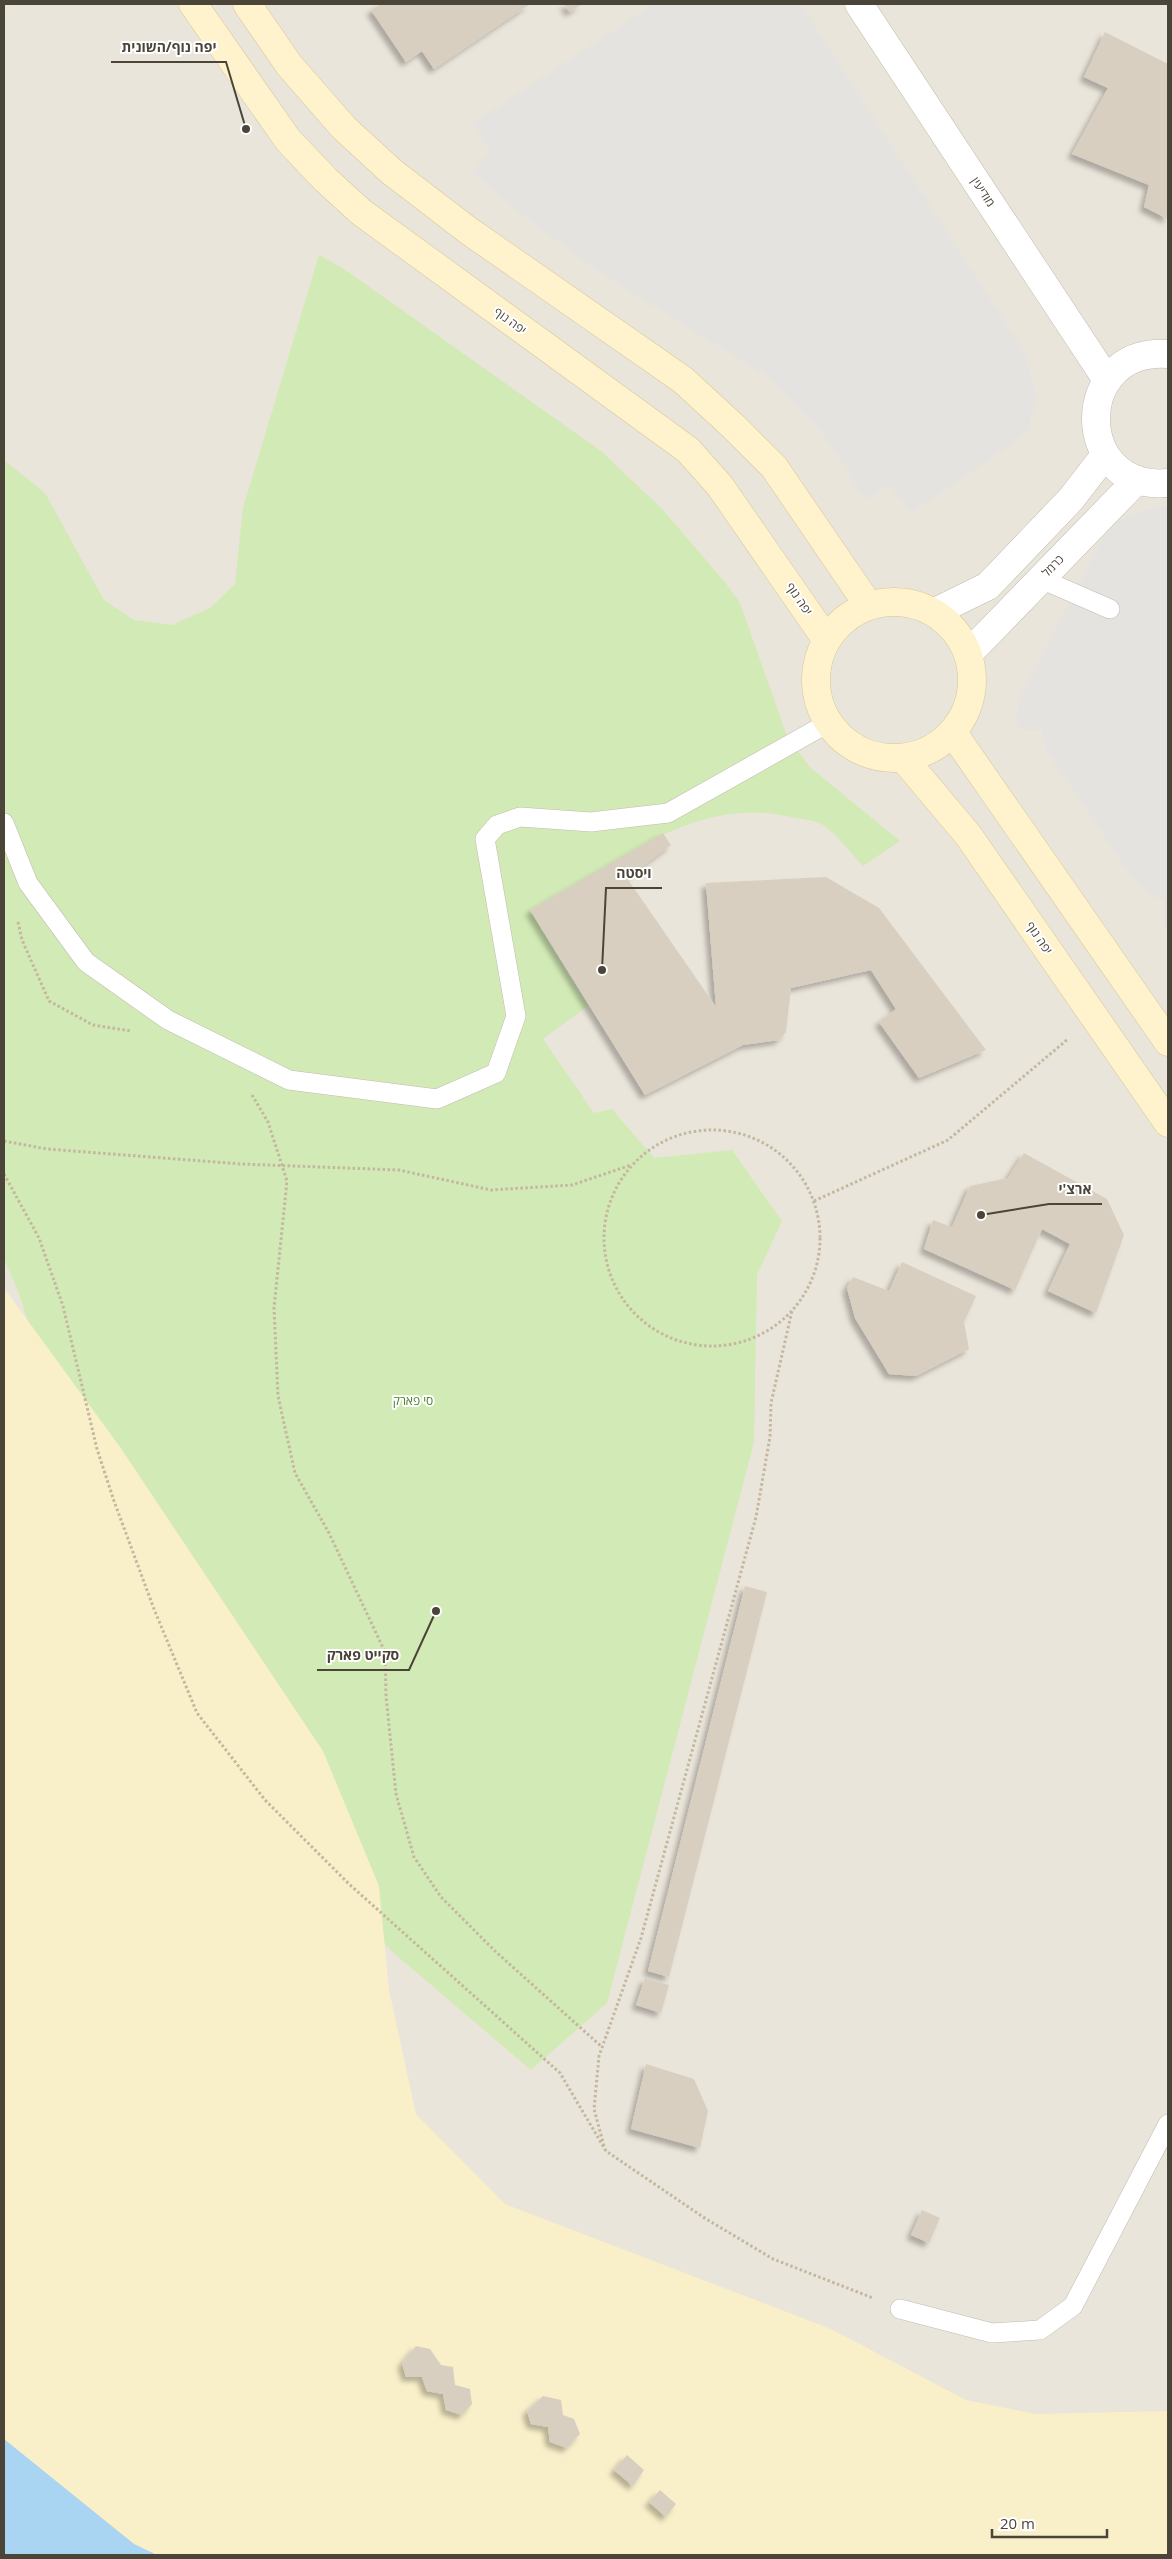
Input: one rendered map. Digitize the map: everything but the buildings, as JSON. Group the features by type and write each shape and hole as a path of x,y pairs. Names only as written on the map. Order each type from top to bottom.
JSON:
{"main road":[{"name":"יפה נוף","path":"193,4 288,140 326,180 361,212 688,450 720,486 826,639"},
{"path":"247,4 289,65 344,128 392,172 469,231 682,380 734,427 774,467 869,606"},
{"path":"898,602 913,604 935,612 952,627 970,652 972,691 965,713 953,733 938,745 922,754 904,759 879,758 855,749 836,734 822,712 815,688 817,663 826,639 838,625 852,614 869,606 898,602"},
{"path":"953,733 1168,1042"},
{"name":"יפה נוף","path":"904,759 968,835 1168,1124"}],"street":[{"name":"מודיעין","path":"859,4 1107,380"},
{"path":"1168,354 1144,356 1124,364 1107,380 1099,394 1095,425 1105,455 1119,470 1137,480 1156,484 1168,483"},
{"path":"935,612 988,586 1071,499 1105,455"},
{"name":"כרמל","path":"970,652 1137,480"}],"lane":[{"path":"1041,579 1110,609"},
{"path":"4,823 28,883 86,962 168,1020 289,1080 437,1099 496,1074 516,1016 485,839 497,825 520,817 591,822 668,813 828,722"},
{"path":"900,2309 992,2333 1040,2330 1073,2306 1168,2124"}],"path":[{"path":"16,915 22,940 49,1001 93,1025 138,1032"},
{"path":"814,1201 948,1140 1094,1018"},
{"path":"248,1089 268,1122 287,1181 274,1308 278,1396 295,1473 329,1532 385,1652 386,1696 396,1794 414,1857 441,1897 496,1952 602,2047"},
{"path":"696,1130 734,1131 768,1144 796,1169 814,1201 820,1230 819,1259 809,1287 792,1311 765,1332 734,1344 700,1346 668,1337 639,1318 618,1292 606,1260 605,1226 613,1194 632,1165 661,1142 696,1130"},
{"path":"4,1141 47,1149 282,1165 399,1170 491,1190 572,1185 632,1165"},
{"path":"4,1174 39,1238 63,1306 97,1449 114,1502 154,1609 197,1713 265,1800 349,1884 560,2074 606,2151 703,2217 773,2260 900,2309"},
{"path":"606,2151 594,2109 602,2047 641,1938 753,1526 770,1437 771,1403 792,1311"}],"shaded area":[{"path":"4,4 1168,4 1168,2456 770,2361 430,2197 4,1604"},
{"path":"653,4 801,4 1027,356 1037,399 1027,433 911,514 890,485 866,501 822,432 771,379 605,276 548,235 473,174 489,150 473,123"},
{"path":"1161,506 1168,506 1168,931 1163,925 1164,900 1152,896 1136,884 1046,750 1041,730 1019,729 1015,718 1023,692 1108,527 1129,515"}],"green space":[{"name":"סי פארק","path":"319,255 344,269 601,451 663,510 724,581 740,603 788,739 811,768 900,841 863,866 834,834 816,822 756,812 722,815 690,824 658,837 540,909 539,926 588,1006 543,1039 594,1113 612,1109 654,1158 732,1150 782,1221 757,1275 754,1442 607,2003 531,2070 396,1955 226,1789 108,1563 19,1294 4,1258 4,460 45,493 104,600 134,620 172,625 210,608 235,584 243,508"}],"sand":[{"path":"4,1288 120,1447 323,1751 379,1886 389,1990 416,2114 505,2204 831,2329 966,2400 1036,2414 1168,2411 1168,2555 125,2555 4,2499"}],"water":[{"path":"4,2439 134,2544 157,2555 4,2555"}],"place":[{"name":"יפה נוף/השונית","path":"246,129"},
{"name":"ויסטה","path":"602,970"},
{"name":"ארצ'י","path":"981,1215"},
{"name":"סקייט פארק","path":"436,1611"}]}
